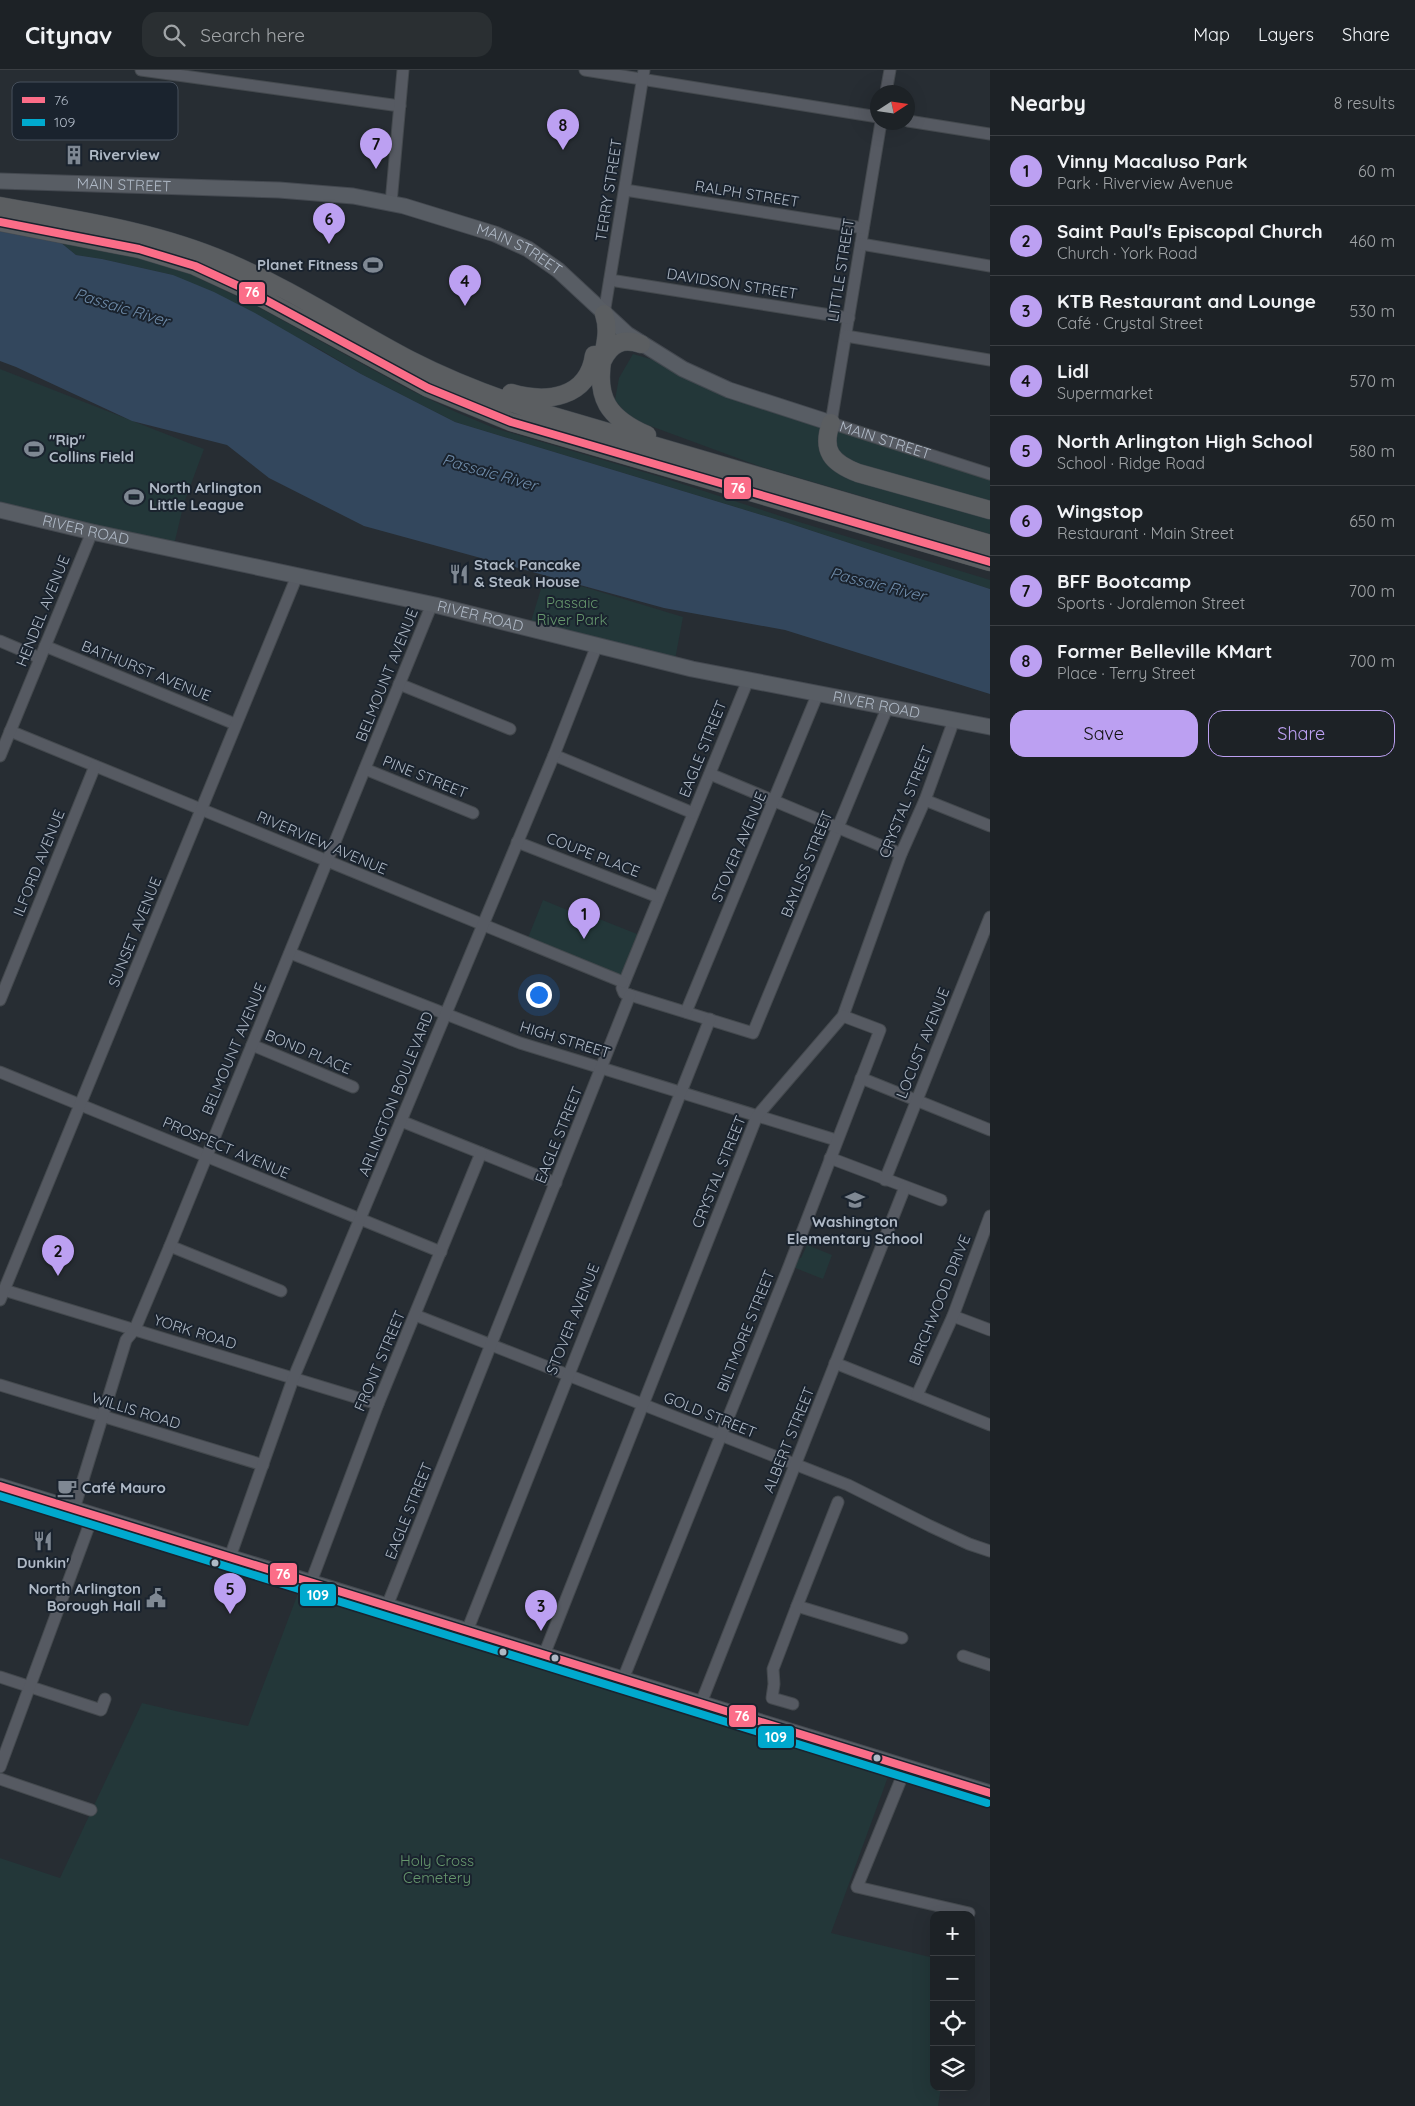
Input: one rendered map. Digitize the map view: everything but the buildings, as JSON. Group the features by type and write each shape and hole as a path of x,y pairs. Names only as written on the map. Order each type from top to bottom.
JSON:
{"highway":[{"path":"0,206 143,233 200,251 255,275 384,346 453,380 516,405 990,544"},
{"path":"0,222 139,248 194,266 247,290 428,388 511,422 990,562"},
{"path":"384,346 506,392 530,397 551,398 577,388 588,376 593,360 598,326 604,314"},
{"path":"604,314 608,329 600,370 601,390 605,401 618,418 637,431 808,490"},
{"path":"600,370 610,347 624,341 641,344"},
{"path":"831,423 826,444 834,459 841,465 858,473 990,510"}],"main road":[{"name":"MAIN STREET","path":"0,181 262,189 353,196 392,202 495,234 528,249 558,270 604,314 641,344 683,369 753,398 831,423"},
{"name":"RIVER ROAD","path":"0,510 92,532 432,604 692,669 990,727"},
{"path":"0,1486 990,1793"}],"street":[{"path":"141,70 400,106"},
{"path":"392,202 403,70"},
{"path":"585,70 643,75 870,115"},
{"path":"887,85 890,70"},
{"name":"TERRY STREET","path":"604,314 643,75"},
{"path":"915,122 990,134"},
{"name":"LITTLE STREET","path":"831,423 880,130"},
{"name":"RALPH STREET","path":"625,190 863,228"},
{"path":"861,244 990,266"},
{"name":"DAVIDSON STREET","path":"610,280 849,318"},
{"path":"846,336 990,360"},
{"name":"MAIN STREET","path":"831,423 990,474"},
{"name":"HENDEL AVENUE","path":"0,756 6,737 92,532"},
{"name":"SUNSET AVENUE","path":"2,1295 297,576"},
{"name":"BELMOUNT AVENUE","path":"74,1509 126,1340 135,1329 170,1246 432,604"},
{"path":"0,641 40,658"},
{"name":"ARLINGTON BOULEVARD","path":"230,1557 293,1379 554,755 597,645"},
{"name":"BATHURST AVENUE","path":"45,646 235,724"},
{"name":"EAGLE STREET","path":"623,982 748,680"},
{"path":"399,684 510,729"},
{"name":"STOVER AVENUE","path":"686,1012 818,693"},
{"name":"BAYLISS STREET","path":"710,1019 753,1033 888,706"},
{"name":"CRYSTAL STREET","path":"544,1655 757,1116 843,1016 901,854 924,800 954,720"},
{"name":"RIVERVIEW AVENUE","path":"6,737 95,766 202,808 482,926 623,982"},
{"path":"554,755 693,813"},
{"name":"ILFORD AVENUE","path":"0,1000 95,766"},
{"name":"PINE STREET","path":"365,769 473,814"},
{"path":"710,774 901,854"},
{"path":"924,800 990,826"},
{"name":"COUPE PLACE","path":"517,842 658,897"},
{"name":"LOCUST AVENUE","path":"885,1180 990,917"},
{"name":"HIGH STREET","path":"290,954 520,1043 836,1140"},
{"path":"623,982 622,988 624,993 710,1019"},
{"name":"EAGLE STREET","path":"387,1606 630,995"},
{"name":"BILTMORE STREET","path":"623,1679 719,1435 788,1268 880,1030 843,1016"},
{"name":"STOVER AVENUE","path":"466,1631 710,1019"},
{"name":"BOND PLACE","path":"252,1045 353,1087"},
{"name":"PROSPECT AVENUE","path":"0,1072 441,1252"},
{"path":"862,1078 990,1130"},
{"path":"401,1120 556,1183"},
{"name":"FRONT STREET","path":"311,1582 378,1404 481,1153"},
{"path":"830,1158 941,1200"},
{"name":"ALBERT STREET","path":"701,1703 905,1187"},
{"name":"BIRCHWOOD DRIVE","path":"917,1395 952,1316 990,1216"},
{"path":"170,1246 281,1291"},
{"name":"YORK ROAD","path":"2,1295 135,1329 378,1404"},
{"name":"GOLD STREET","path":"415,1315 848,1485 930,1526 969,1544 990,1551"},
{"path":"952,1316 990,1330"},
{"path":"835,1363 990,1425"},
{"name":"WILLIS ROAD","path":"0,1385 263,1465"},
{"path":"793,1704 772,1698 774,1684 773,1669 838,1502"},
{"path":"0,1767 93,1515"},
{"path":"797,1606 902,1638"},
{"path":"964,1656 990,1665"},
{"path":"0,1677 101,1710 105,1699"},
{"path":"906,1767 857,1888 960,1911"},
{"path":"0,1779 92,1810"}],"green space":[{"path":"60,242 127,255 177,268 251,303 408,389 494,428 664,478 799,522 990,580 990,589 785,522 455,422 361,374 321,350 173,275 76,255"},
{"path":"633,354 664,363 990,476 990,534 759,466 626,417 628,416 615,400 619,378"},
{"path":"0,369 204,449 184,503 173,549 0,510"},
{"name":"Passaic River Park","path":"544,579 584,587 683,617 674,665 529,628"},
{"path":"543,900 572,912 574,909 642,936 623,982 526,943"},
{"path":"807,1245 832,1255 823,1279 793,1267 797,1257 801,1258"},
{"name":"Holy Cross Cemetery","path":"303,1580 893,1763 831,1933 930,1957 930,2091 940,2091 938,2106 0,2106 0,1858 60,1878 142,1703 248,1726"}],"water":[{"name":"Passaic River","path":"0,231 60,242 76,255 173,275 214,292 255,313 361,374 455,422 785,522 990,589 990,694 785,630 664,608 364,526 269,478 227,445 132,421 0,361"}],"transit line":[{"name":"76","path":"0,222 139,249 195,266 247,290 428,388 511,422 990,562"},
{"name":"76","path":"0,1486 990,1793"},
{"name":"109","path":"0,1496 987,1803"}],"place":[{"name":"Former Belleville KMart","path":"563,150"},
{"name":"Riverview","path":"74,155"},
{"name":"BFF Bootcamp","path":"376,169"},
{"name":"Wingstop","path":"329,244"},
{"name":"Planet Fitness","path":"373,265"},
{"name":"Lidl","path":"465,306"},
{"name":"\"Rip\" Collins Field","path":"34,449"},
{"name":"North Arlington Little League","path":"134,497"},
{"name":"Stack Pancake & Steak House","path":"459,574"},
{"name":"Vinny Macaluso Park","path":"584,939"},
{"name":"Washington Elementary School","path":"855,1200"},
{"name":"Saint Paul's Episcopal Church","path":"58,1276"},
{"name":"Café Mauro","path":"67,1488"},
{"name":"Dunkin'","path":"43,1541"},
{"name":"North Arlington Borough Hall","path":"156,1598"},
{"name":"North Arlington High School","path":"230,1614"},
{"name":"KTB Restaurant and Lounge","path":"541,1631"}]}
